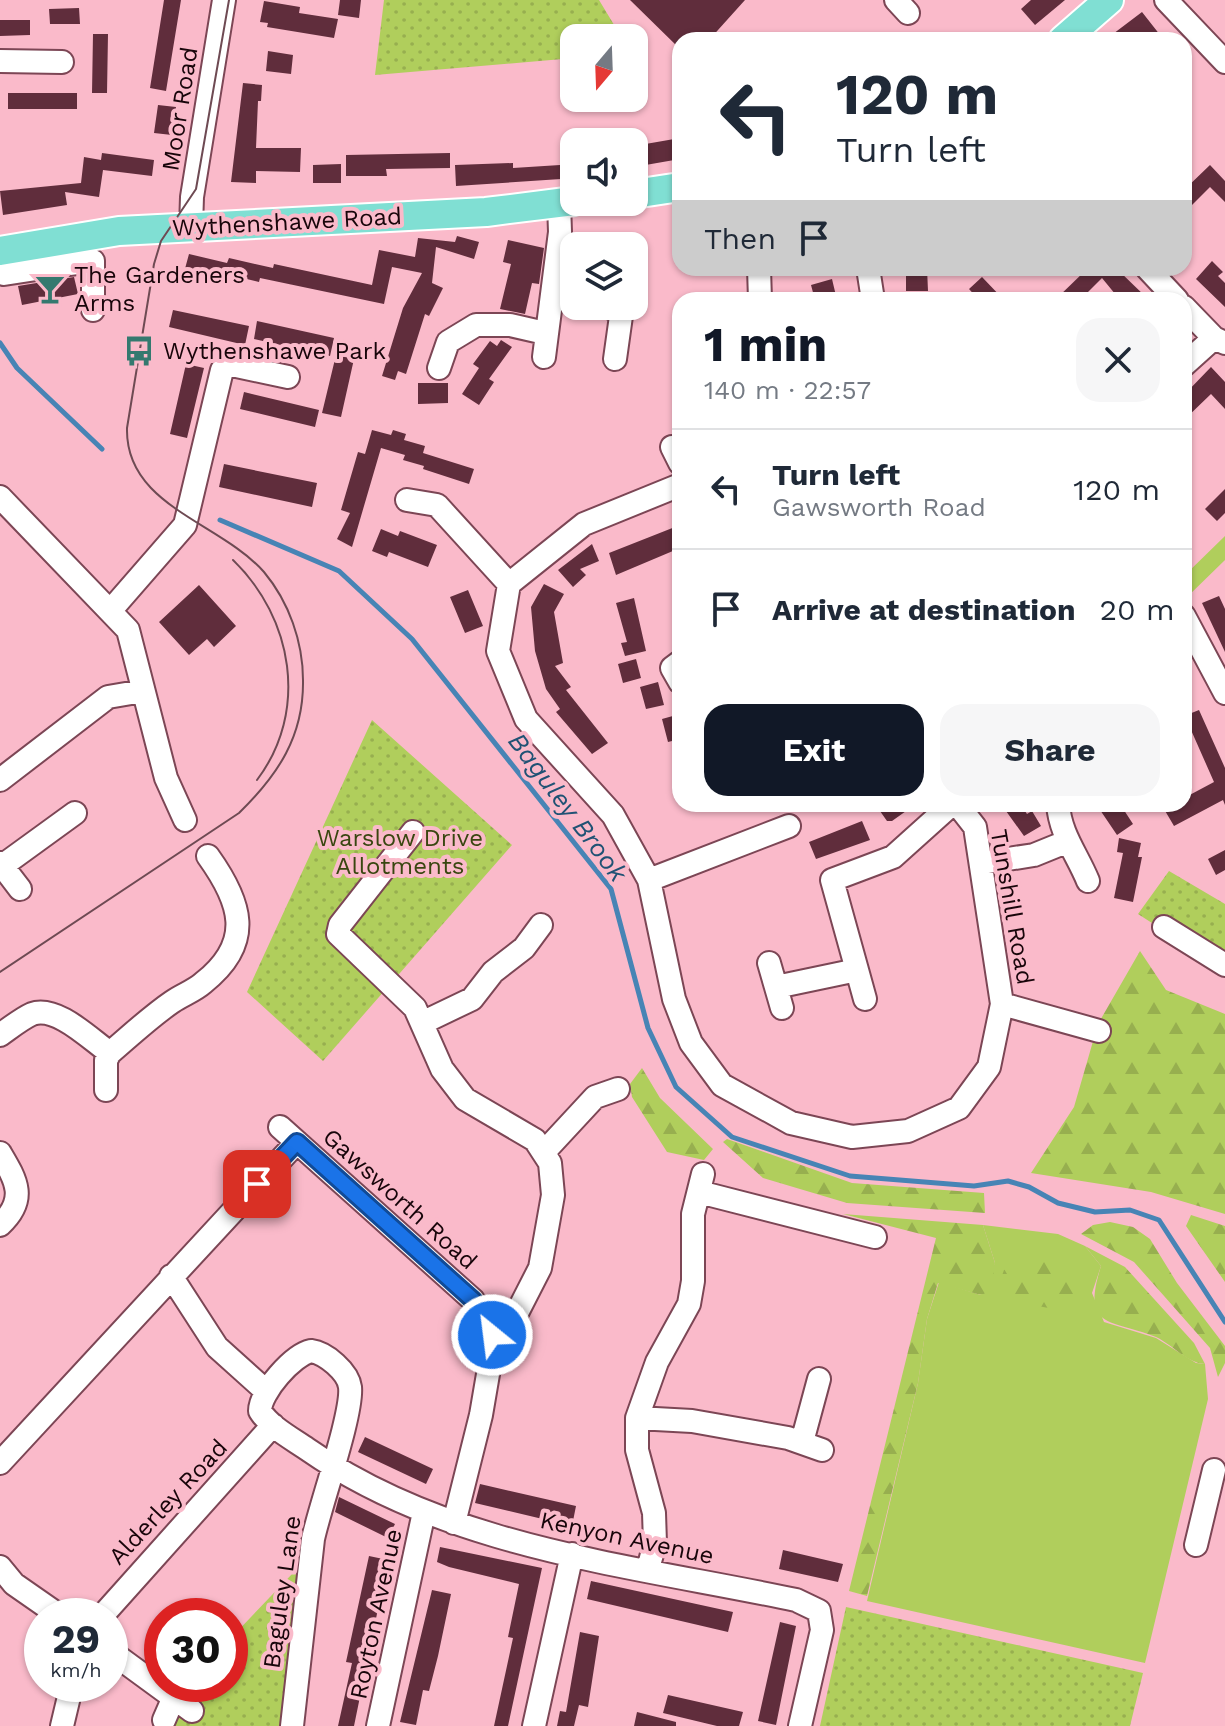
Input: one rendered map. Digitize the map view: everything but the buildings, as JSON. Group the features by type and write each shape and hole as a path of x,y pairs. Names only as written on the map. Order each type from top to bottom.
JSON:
{"main road":[{"path":"1072,32 1109,0"},
{"path":"648,192 672,188"},
{"name":"Wythenshawe Road","path":"0,251 67,252 119,231 486,212 560,203"}],"street":[{"name":"Moor Road","path":"191,227 192,197 224,0"},
{"path":"1166,0 1225,62"},
{"path":"0,61 62,62"},
{"path":"0,260 4,274 67,252 93,261 93,310"},
{"path":"1154,276 1170,292"},
{"path":"544,357 545,333 560,305"},
{"path":"1192,314 1220,340 1192,359"},
{"path":"615,359 620,320"},
{"path":"439,368 448,342 476,325 510,325 545,333"},
{"path":"111,610 185,525 222,370 227,364 288,377"},
{"path":"672,488 584,524 509,584 498,651 526,719 613,815 649,880 789,826"},
{"path":"0,497 128,630 166,778 185,820"},
{"path":"407,500 437,505 509,584"},
{"path":"1192,631 1225,693"},
{"path":"0,780 108,697 143,691"},
{"path":"865,999 832,880 893,857 946,812"},
{"name":"Tunshill Road","path":"649,880 674,999 691,1043 722,1085 791,1123 852,1137 908,1131 959,1108 989,1067 1002,1004 975,827 962,812"},
{"path":"1060,812 1066,842 1078,856 1088,881"},
{"path":"20,889 1,864 75,813"},
{"path":"413,832 338,929 339,938 392,984 424,1022 442,1069 465,1099 535,1140 544,1152 553,1177 553,1195 540,1268 518,1311 490,1325 490,1366 454,1523"},
{"path":"982,863 1034,855 1066,842"},
{"path":"106,1090 106,1060 110,1053 172,1002 202,984 226,961 236,930 237,907 229,885 208,856"},
{"path":"424,1022 472,999 493,972 524,948 541,925"},
{"path":"1164,927 1225,965"},
{"path":"769,963 779,998 857,970"},
{"path":"1002,1004 1099,1031"},
{"path":"0,1035 34,1013 45,1013 66,1022 110,1053"},
{"path":"544,1152 595,1097 618,1089"},
{"name":"Gawsworth Road","path":"0,1463 171,1276 288,1134 473,1300 490,1325"},
{"path":"0,1153 18,1188 15,1206 0,1225"},
{"path":"648,1569 655,1543 654,1513 637,1450 637,1418 657,1362 689,1304 693,1281 693,1214 701,1183 875,1237"},
{"path":"171,1276 217,1347 267,1392 260,1411 273,1425"},
{"name":"Baguley Lane","path":"267,1392 305,1351 317,1352 343,1372 351,1391 313,1539 292,1726"},
{"path":"637,1418 692,1421 812,1446 819,1379"},
{"name":"Kenyon Avenue","path":"273,1425 331,1466 424,1512 454,1523 572,1554 796,1600 819,1611 822,1630 800,1726"},
{"name":"Alderley Road","path":"118,1598 273,1425"},
{"path":"1196,1545 1214,1517 1214,1470"},
{"name":"Royton Avenue","path":"378,1726 424,1512"},
{"path":"534,1726 572,1554"},
{"path":"1,1571 36,1598"},
{"path":"128,1664 183,1704 164,1720"},
{"path":"62,1726 68,1702"}],"green space":[{"path":"384,0 599,0 614,24 560,24 560,59 375,75"},
{"path":"1225,536 1225,560 1192,592 1192,568"},
{"name":"Warslow Drive Allotments","path":"372,720 512,845 323,1061 247,992"},
{"path":"1169,871 1225,904 1225,970 1138,914"},
{"path":"1140,951 1166,990 1225,1014 1225,1214 1151,1192 1031,1173 1074,1107 1098,1024"},
{"path":"642,1068 660,1098 713,1149 704,1160 667,1152 632,1097 630,1084"},
{"path":"727,1139 852,1183 984,1193 985,1213 847,1203 763,1178 723,1142"},
{"path":"843,1214 983,1225 995,1263 991,1291 981,1295 938,1283 927,1319 918,1383 867,1596 849,1591 936,1238"},
{"path":"1191,1215 1225,1226 1225,1282 1186,1226"},
{"path":"1110,1222 1133,1227 1150,1239 1177,1283 1225,1346 1225,1363 1218,1377 1210,1348 1134,1262 1081,1234 1093,1225"},
{"path":"983,1225 1058,1234 1085,1246 1101,1266 1092,1293 1104,1322 1156,1338 1196,1363 1205,1364 1208,1399 1145,1663 867,1601 918,1383 927,1319 939,1282 981,1295 995,1263"},
{"path":"1085,1246 1125,1267 1194,1343 1205,1364 1192,1360 1156,1337 1103,1318 1097,1312 1095,1301 1101,1266"},
{"path":"1045,1262 1062,1268 1074,1277 1080,1290 1076,1307 1056,1309 1035,1305 1015,1298 998,1287 1004,1270 1019,1264"},
{"path":"292,1574 301,1575 284,1726 165,1726 179,1702 248,1702 248,1620"},
{"path":"846,1607 1143,1673 1130,1726 820,1726"}],"waterway":[{"name":"Baguley Brook","path":"0,343 17,368 102,449"},
{"name":"Baguley Brook","path":"220,520 339,571 412,639 611,889 648,1028 676,1087 732,1137 850,1176 974,1186 1008,1181 1029,1187 1058,1203 1095,1212 1130,1210 1159,1220 1225,1322"}],"tram line":[{"path":"0,972 239,813 277,769 299,719 303,680 300,651 293,623 281,596 264,572 245,555 158,495 141,476 131,455 127,428 154,264 161,241 196,189 229,0"},
{"path":"233,560 253,583 269,609 281,637 287,666 288,695 284,725 273,753 257,780"}],"place":[{"name":"The Gardeners Arms","path":"50,289"},
{"name":"Wythenshawe Park","path":"139,351"}],"route":[{"path":"257,1184 297,1142 473,1300 486,1316 492,1335"}]}
